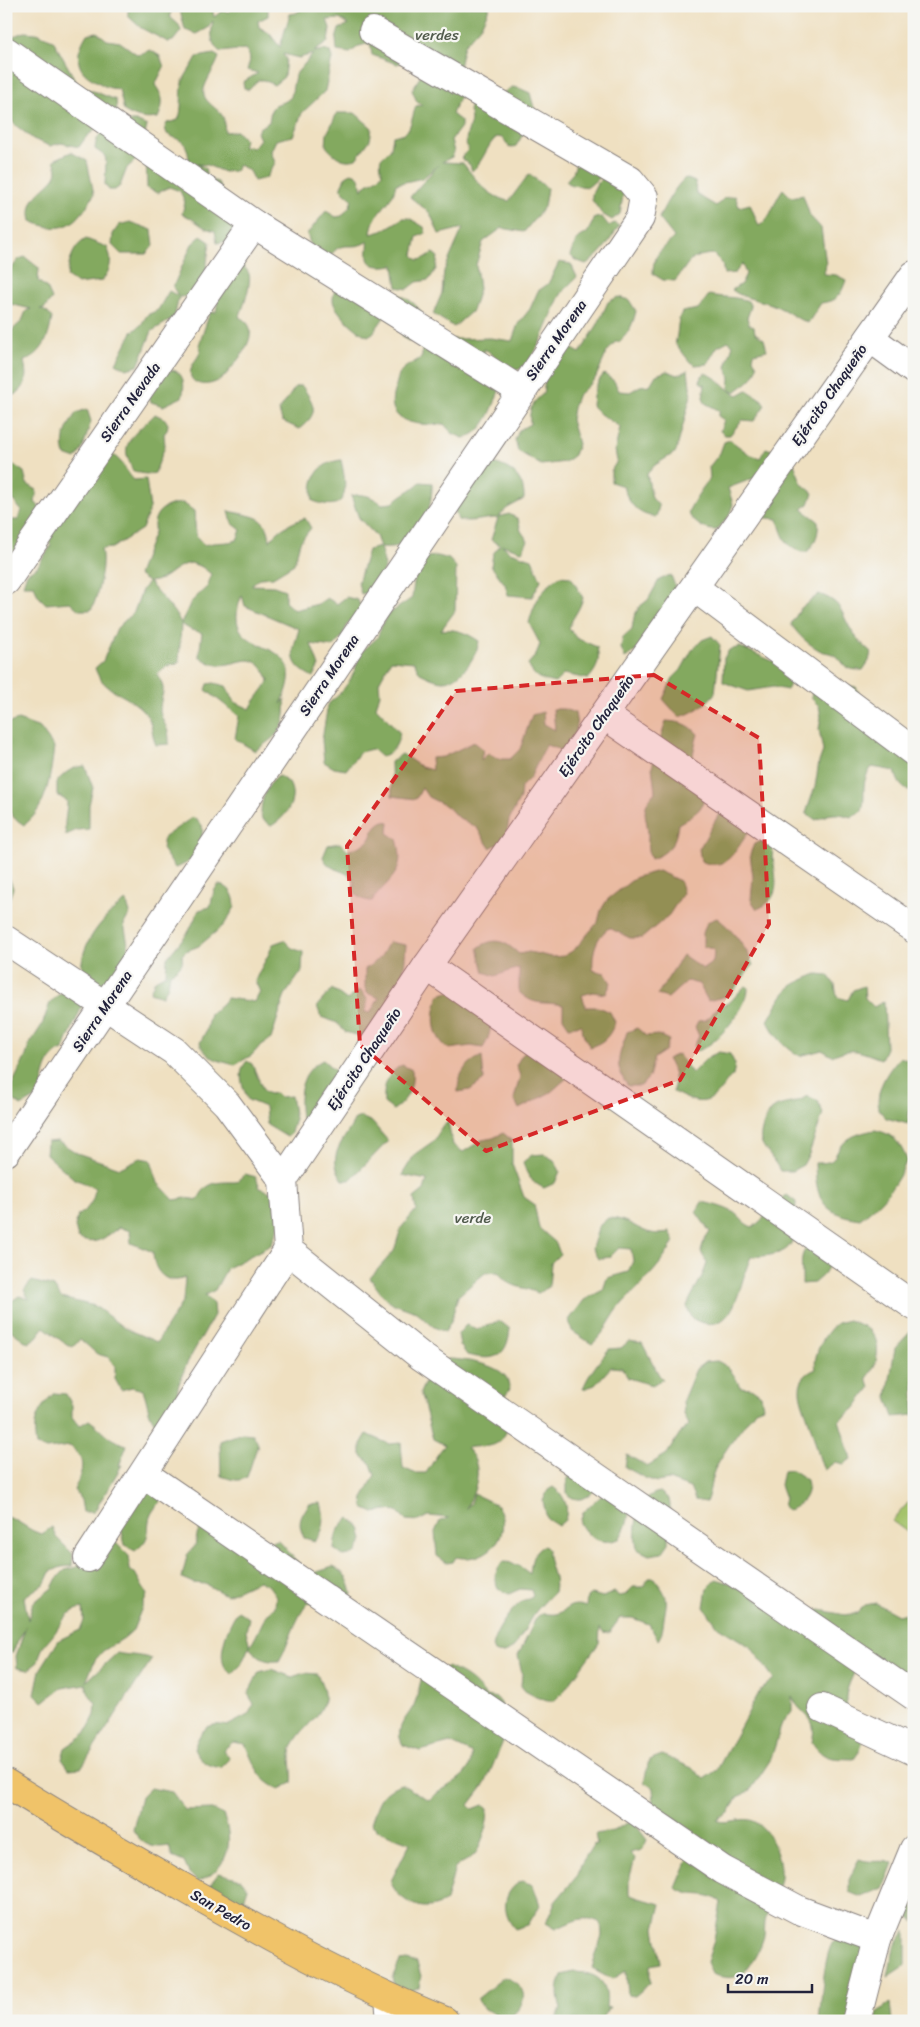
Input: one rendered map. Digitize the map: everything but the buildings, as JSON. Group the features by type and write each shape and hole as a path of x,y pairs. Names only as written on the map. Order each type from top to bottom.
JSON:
{"main road":[{"name":"San Pedro","path":"6,1783 54,1814 390,2009 444,2021"}],"street":[{"name":"Sierra Morena","path":"6,1152 640,218 644,197 630,180 373,31"},
{"path":"6,51 254,224 521,391"},
{"name":"Sierra Nevada","path":"6,581 254,224"},
{"name":"Ejército Chaqueño","path":"282,1180 427,966 914,275"},
{"path":"870,338 914,370"},
{"path":"695,588 914,752"},
{"path":"604,715 914,929"},
{"path":"6,940 174,1050 227,1104 282,1180 288,1250 88,1558"},
{"path":"427,966 914,1306"},
{"path":"288,1250 422,1357 914,1696"},
{"path":"144,1474 723,1870 800,1910 877,1939"},
{"path":"822,1708 914,1750"},
{"path":"856,2021 877,1939 914,1849"}],"highlighted area":[{"path":"654,675 759,738 769,924 680,1080 486,1151 360,1045 347,846 456,691"}],"green space":[{"path":"128,6 172,6 170,17 179,25 181,31 173,41 168,42 141,28 128,16"},
{"name":"verdes","path":"179,6 212,6 214,17 222,11 229,12 231,6 268,6 268,16 258,21 259,27 269,33 280,47 290,14 296,13 306,6 490,6 481,26 464,45 459,67 462,91 452,114 461,121 461,127 451,140 454,152 452,157 442,162 463,163 489,192 509,201 529,174 547,188 544,207 524,232 502,228 483,242 476,265 479,289 472,311 454,327 433,314 442,293 444,271 463,228 439,234 430,213 410,197 438,165 423,178 396,184 390,199 375,219 371,234 382,231 403,218 409,218 424,227 426,233 417,237 413,255 418,260 433,253 438,257 436,269 429,280 417,282 408,289 397,287 394,265 379,266 369,262 368,241 356,246 337,249 328,260 311,246 307,234 326,211 336,217 342,216 350,206 352,199 343,191 341,186 346,176 351,173 357,175 360,179 362,190 380,176 382,173 380,160 391,148 393,136 407,131 416,106 422,105 417,102 412,90 424,70 408,60 397,64 372,55 370,43 359,46 350,53 337,51 336,39 339,29 349,24 339,19 327,20 330,28 328,42 314,52 324,50 330,52 332,58 325,91 302,113 293,136 276,140 271,151 275,163 266,178 254,181 249,171 239,165 235,171 224,172 207,165 197,164 205,168 207,179 218,182 223,193 246,217 228,241 217,243 215,231 205,228 182,214 185,202 180,191 169,187 158,193 147,188 146,152 179,166 189,160 187,149 183,143 167,134 165,128 167,123 178,120 180,116 183,81 197,57 214,54 219,57 205,85 205,97 221,113 225,132 236,131 245,139 243,147 253,148 260,139 257,133 259,128 269,122 271,110 275,105 291,97 295,75 313,54 299,58 283,54 286,59 284,77 274,85 264,80 258,80 249,90 244,88 243,82 258,73 247,70 250,59 245,49 221,52 217,49 212,38 213,21 208,28 197,34 185,30"},
{"path":"24,32 36,33 53,40 78,85 116,100 117,112 86,137 79,147 61,143 50,146 33,139 14,124 6,109 6,39"},
{"path":"97,32 107,40 120,42 138,55 150,50 160,56 164,67 155,85 162,101 158,118 140,118 124,111 119,89 103,85 82,71 78,60 80,47 87,34"},
{"path":"512,87 530,93 535,111 552,118 555,124 525,131 516,146 510,148 503,138 497,137 472,171 470,165 461,158 468,150 466,139 471,121 469,111 472,100 497,97"},
{"path":"337,113 355,113 372,128 370,140 356,159 347,160 339,158 326,146 327,134"},
{"path":"131,121 147,126 140,156 127,168 120,186 115,190 109,190 105,185 105,156 95,149 96,141 103,132 125,125"},
{"path":"71,152 87,161 94,194 82,213 69,224 53,227 31,221 30,211 32,203 55,177 57,171 54,160"},
{"path":"578,157 602,175 588,187 571,185 566,181 573,173"},
{"path":"605,176 624,189 620,214 612,220 602,214 592,200 592,194 597,184"},
{"path":"685,178 695,182 696,194 716,206 724,198 735,196 739,207 750,204 759,226 770,214 783,189 791,197 803,195 810,216 821,228 826,264 824,274 836,275 846,280 838,296 831,301 821,303 808,323 776,306 742,296 732,290 741,284 746,274 742,264 735,273 724,274 722,263 713,254 694,259 675,281 663,280 653,274 656,257 674,237 659,218 677,186"},
{"path":"602,217 609,226 614,223 619,226 605,247 592,260 586,264 575,260 570,255 577,239 587,233 595,218"},
{"path":"130,222 152,230 154,245 146,254 121,254 112,245 113,234 119,225"},
{"path":"201,236 210,242 205,276 191,296 179,297 174,318 152,331 138,366 126,369 116,363 132,332 141,325 147,315 158,310 169,291 178,296 173,287 192,244"},
{"path":"86,239 107,247 110,265 102,281 77,284 67,277 69,266 77,246"},
{"path":"25,257 39,268 38,281 47,288 52,299 44,309 40,309 47,312 52,318 47,338 41,349 31,358 24,361 26,379 22,389 6,398 6,355 12,356 6,352 6,336 22,321 26,311 31,309 6,303 6,267 11,269 19,259"},
{"path":"559,262 571,264 577,277 561,295 542,339 523,367 516,370 506,367 484,349 484,358 499,391 487,420 477,432 463,438 452,433 444,424 414,423 398,416 392,400 399,376 404,368 422,357 422,346 426,340 490,338 512,341 518,324 530,309 538,291 548,284"},
{"path":"242,264 250,278 247,296 239,317 247,323 250,330 250,338 241,355 224,377 211,384 199,384 191,377 191,371 201,350 199,345 210,312 216,312 218,300"},
{"path":"355,272 404,297 419,309 423,315 419,336 408,341 403,337 401,325 385,316 373,333 368,336 347,321 337,310 333,297 341,274"},
{"path":"709,295 748,301 751,307 747,318 749,324 754,327 755,333 764,339 767,350 754,353 753,359 757,365 755,374 735,392 729,390 730,378 726,367 733,345 728,341 717,347 707,364 695,365 690,362 675,343 682,312 698,309"},
{"path":"618,297 629,300 636,311 635,316 625,335 619,342 615,342 607,352 595,379 577,396 571,420 578,444 574,455 565,462 541,465 518,451 515,440 519,430 530,424 532,407 543,394 546,371 558,350 569,347 580,353 598,324 608,302"},
{"path":"173,370 182,377 184,389 182,397 163,406 151,402 149,397 156,376"},
{"path":"688,370 691,395 676,452 655,465 647,474 652,498 659,506 656,517 649,516 635,508 623,486 611,482 611,471 617,461 615,450 620,427 600,414 592,406 594,392 598,381 604,374 614,381 619,391 630,392 640,386 650,385 656,375 667,371 678,375"},
{"path":"705,373 738,395 747,390 762,400 765,405 754,421 742,420 730,435 725,435 720,431 724,420 718,416 720,411 705,403 703,397 705,385 700,382 701,377"},
{"path":"296,386 302,386 310,398 313,409 310,418 299,429 282,421 279,411"},
{"path":"87,409 91,421 83,448 76,459 65,455 64,439 76,413"},
{"path":"155,414 165,419 168,424 164,434 165,446 155,473 146,474 132,470 127,457 127,449 136,432"},
{"path":"730,440 749,454 760,458 766,448 794,464 802,484 813,493 809,504 802,509 818,521 816,538 807,552 795,549 786,542 778,519 758,517 757,477 728,488 733,504 729,516 717,530 704,528 690,517 688,513 691,506 710,479 709,467 720,453 724,442"},
{"path":"113,455 120,461 134,480 146,479 150,508 142,529 112,548 101,549 100,580 91,610 79,610 70,602 46,604 38,596 34,585 23,585 27,573 37,567 51,546 47,536 102,459"},
{"path":"341,460 345,488 344,496 334,504 313,501 312,486 317,473 326,465"},
{"path":"487,462 508,469 514,473 522,484 524,499 506,509 499,517 509,514 518,519 521,531 528,541 522,551 502,545 510,552 532,559 541,580 532,597 508,595 505,584 491,566 493,554 500,545 491,540 498,518 458,520 454,508"},
{"path":"14,465 24,472 27,484 37,490 35,502 42,510 6,563 6,520 18,520 21,510 13,500 6,496 6,466"},
{"path":"420,482 432,483 428,512 418,534 402,545 380,547 376,536 359,518 351,496 364,495 382,504 393,503"},
{"path":"183,503 194,511 196,536 204,545 237,540 241,530 232,523 229,511 252,516 262,521 269,532 270,541 285,527 305,518 311,528 300,542 294,564 273,577 260,578 251,585 274,586 285,590 285,602 294,610 318,604 327,598 337,604 346,597 358,600 362,611 347,625 342,637 333,647 311,644 319,666 313,677 295,662 293,651 299,629 245,606 242,595 237,617 241,631 252,640 278,654 287,664 289,680 281,704 285,699 283,725 276,735 255,751 235,739 239,716 206,690 208,684 214,683 226,686 235,702 250,709 269,680 264,670 253,661 248,660 220,665 199,656 202,633 191,630 181,624 179,663 167,666 157,674 163,688 160,712 168,732 169,744 156,745 148,716 139,706 104,683 95,668 103,661 117,628 134,612 142,590 148,582 138,575 154,534 155,519 164,508","holes":["191,563 202,567 211,574 208,586 191,602 181,623 149,582 161,579 179,567"]},
{"path":"380,547 385,566 373,592 361,594 358,583 368,550"},
{"path":"438,556 449,559 456,567 455,611 441,630 461,632 479,641 475,654 462,672 450,680 443,681 420,673 414,662 391,660 379,682 380,694 376,707 400,733 396,745 392,751 381,757 372,749 360,752 346,770 334,768 324,762 322,740 328,704 349,682 358,662 359,654 377,638 386,616 412,598 413,586 420,566 427,557"},
{"path":"671,575 675,586 672,598 646,645 625,658 621,648 623,637 632,629 634,617 639,607 648,600 659,580"},
{"path":"560,576 571,577 583,598 569,628 576,638 597,647 598,660 596,668 588,679 564,674 555,683 538,677 532,672 528,664 536,655 540,644 529,623 533,609 540,596 548,585"},
{"path":"819,594 836,603 854,635 871,652 869,661 863,670 848,668 831,653 821,651 800,636 791,624 801,608"},
{"path":"712,636 720,645 715,693 699,708 679,717 663,699 673,678 681,670 692,650 702,640"},
{"path":"740,647 786,667 790,676 787,690 773,687 748,691 723,682 724,658 729,650"},
{"path":"844,685 856,687 861,699 914,743 914,792 906,790 901,785 895,771 872,767 864,783 862,811 851,817 833,814 816,820 806,813 815,787 819,762 823,751 819,729 821,717 819,706 811,698 813,687"},
{"path":"553,709 564,709 575,713 577,725 568,756 558,749 546,745 530,778 521,787 520,798 509,820 507,832 501,842 490,848 477,828 456,816 448,807 428,797 422,788 416,799 392,796 391,762 402,754 421,767 432,770 431,758 443,757 474,742 483,749 481,760 488,753 499,759 510,759 520,749 532,715 543,712 544,724 555,730"},
{"path":"18,720 40,728 54,747 49,779 43,800 32,818 24,825 14,818 6,806 6,724"},
{"path":"666,721 684,724 691,727 698,734 693,765 703,795 703,801 702,806 697,811 678,824 673,842 667,850 663,854 651,859 648,849 645,809 655,792 652,767"},
{"path":"85,766 93,788 89,805 89,829 77,830 66,835 67,801 57,795 57,782 69,771"},
{"path":"279,776 289,783 292,795 286,813 271,826 262,819 262,801 271,783"},
{"path":"723,807 744,810 748,833 729,858 717,864 710,864 701,861 699,849"},
{"path":"193,817 202,825 200,846 188,862 175,868 162,849 164,837"},
{"path":"383,821 389,822 388,833 397,839 400,860 395,874 390,880 372,901 366,900 355,892 353,889 355,882 348,874 330,866 323,857 328,845 340,843 348,851 366,843 376,826"},
{"path":"765,840 773,849 772,859 776,888 770,900 757,909 751,900 753,877 750,854 754,844"},
{"path":"6,870 13,888 6,908"},
{"path":"658,871 680,881 683,893 669,915 642,938 630,938 609,928 600,936 595,946 593,970 605,973 611,983 606,994 593,992 582,995 586,1007 598,1007 610,1012 615,1022 609,1035 600,1043 590,1047 581,1025 569,1027 563,1018 563,1005 535,1002 519,992 519,968 495,976 484,972 478,948 495,941 504,943 519,954 529,952 552,957 564,956 574,950 598,922 601,910 607,900 636,877"},
{"path":"218,885 229,889 235,903 235,907 224,925 199,946 186,951 182,955 181,964 170,973 168,986 162,996 150,992 155,980 166,974 167,958 189,931 199,910 210,907 214,891"},
{"path":"126,901 130,913 124,924 129,949 111,991 87,985 82,974 82,962 90,938 107,917"},
{"path":"717,918 738,939 753,965 730,995 708,1001 699,984 687,981 668,998 657,995 683,955 703,969 713,962 714,950 703,946 703,933 707,922"},
{"path":"284,940 292,948 303,952 302,971 285,995 271,1039 260,1046 252,1055 235,1065 210,1056 200,1043 206,1031 210,1013 215,1011 227,998 255,1002 260,992 255,981 257,976 273,944"},
{"path":"389,942 406,945 403,973 398,985 387,996 393,1000 362,1037 345,1032 337,1023 321,1017 317,1006 332,989 347,1000 360,990 368,1000 365,1012 370,1013 379,998 367,993 365,988 365,969 380,958"},
{"path":"817,974 828,975 835,985 837,997 848,1000 853,990 864,986 865,998 874,1007 884,1001 886,1048 881,1059 856,1051 845,1051 832,1056 822,1050 800,1056 777,1037 768,1021 778,1003 792,986"},
{"path":"479,982 487,998 491,1015 490,1032 487,1040 483,1048 471,1046 449,1049 443,1044 436,1031 434,1017 439,995"},
{"path":"745,986 748,987 747,995 737,1015 711,1043 703,1049 695,1051 694,1046 699,1036 695,1027 698,1021 706,1020 718,1007 729,1003"},
{"path":"68,990 82,1006 63,1050 52,1057 46,1069 41,1095 21,1106 11,1098 11,1087 26,1056 29,1045 42,1025 50,1003 58,995"},
{"path":"637,1028 646,1036 658,1035 669,1040 665,1051 654,1058 649,1077 641,1086 628,1086 620,1072 619,1060 627,1032"},
{"path":"531,1047 569,1076 551,1092 519,1109 514,1099 520,1076 516,1065 522,1055"},
{"path":"719,1052 730,1054 735,1064 733,1076 730,1077 716,1095 703,1101 695,1101 673,1092 674,1075 667,1059 678,1054 692,1073 708,1057"},
{"path":"482,1056 484,1080 470,1090 458,1092 459,1080 464,1070 471,1062"},
{"path":"900,1057 911,1061 912,1086 908,1124 886,1118 878,1109 879,1094 883,1081"},
{"path":"323,1060 341,1076 307,1121 301,1118 300,1100 302,1084 309,1070"},
{"path":"247,1061 252,1064 264,1092 276,1093 280,1097 291,1096 295,1119 292,1133 287,1137 267,1125 265,1107 248,1100 241,1075"},
{"path":"402,1065 412,1070 411,1088 406,1098 393,1110 384,1103 385,1086 389,1076"},
{"path":"807,1096 818,1101 823,1113 809,1154 803,1165 792,1171 780,1171 761,1141 764,1123 774,1108 798,1101"},
{"path":"361,1117 372,1122 388,1141 350,1180 343,1180 336,1163 338,1149 355,1119"},
{"name":"verde","path":"448,1122 453,1145 463,1152 482,1140 493,1138 503,1133 512,1140 512,1164 524,1197 534,1204 539,1228 556,1243 560,1254 551,1263 549,1287 538,1293 511,1284 498,1272 485,1273 458,1296 451,1321 445,1332 434,1327 416,1312 394,1304 383,1296 370,1278 394,1251 401,1228 416,1210 414,1198 424,1190 427,1180 402,1175 415,1154 435,1140 440,1129"},
{"path":"875,1130 887,1134 896,1140 907,1160 893,1186 876,1206 860,1219 847,1217 829,1208 823,1202 817,1186 815,1163 831,1161 842,1145 853,1136"},
{"path":"58,1141 77,1153 120,1168 140,1158 151,1160 158,1183 174,1200 186,1198 198,1200 209,1186 218,1183 236,1182 245,1174 256,1177 260,1188 271,1192 280,1223 271,1245 227,1268 215,1290 205,1295 213,1304 214,1315 186,1365 178,1387 177,1399 166,1421 155,1423 150,1415 143,1390 132,1387 121,1390 115,1379 115,1366 108,1357 97,1354 80,1339 73,1347 63,1342 44,1327 37,1337 28,1343 6,1327 6,1305 19,1296 29,1299 24,1290 32,1281 54,1287 61,1298 95,1306 124,1328 157,1342 183,1301 185,1278 172,1280 162,1275 155,1265 153,1252 131,1243 130,1231 119,1227 104,1238 90,1242 78,1238 75,1227 78,1215 90,1204 95,1188 73,1178 46,1154 47,1142"},
{"path":"544,1154 554,1160 560,1171 555,1183 544,1188 530,1178 523,1162 532,1155"},
{"path":"787,1195 796,1202 793,1238 790,1245 786,1250 778,1253 751,1257 738,1294 727,1316 718,1322 706,1323 691,1318 687,1306 707,1263 701,1252 704,1241 710,1232 696,1212 702,1202 729,1210 752,1227 762,1220 777,1202"},
{"path":"608,1218 625,1221 651,1233 668,1233 669,1230 674,1241 657,1267 622,1304 601,1335 592,1344 572,1331 569,1320 584,1300 603,1290 607,1278 628,1272 633,1261 631,1249 619,1248 610,1257 598,1259 592,1248 599,1226"},
{"path":"814,1241 828,1254 828,1266 830,1264 824,1274 814,1283 802,1284 801,1265 803,1255 808,1246"},
{"path":"849,1320 863,1326 874,1336 877,1348 876,1361 874,1368 867,1378 870,1388 854,1409 839,1420 851,1459 844,1464 835,1462 824,1470 801,1399 800,1385 808,1374 816,1369 816,1357 828,1332 837,1323"},
{"path":"500,1321 510,1329 506,1347 502,1352 497,1356 484,1358 467,1355 460,1345 458,1334 466,1325 478,1329"},
{"path":"914,1328 914,1415 894,1417 887,1397 895,1348"},
{"path":"629,1341 642,1343 663,1379 652,1385 628,1378 622,1368 611,1367 595,1385 583,1389 598,1363 609,1349 621,1348"},
{"path":"448,1359 470,1361 495,1369 506,1377 510,1389 496,1409 508,1428 504,1436 500,1441 491,1446 466,1448 475,1462 477,1477 476,1485 465,1510 471,1503 474,1494 497,1505 502,1516 503,1527 500,1536 495,1545 487,1552 467,1558 456,1557 453,1562 447,1563 437,1556 435,1532 440,1521 449,1518 429,1516 418,1521 406,1520 397,1511 385,1510 374,1513 363,1508 364,1496 375,1475 371,1464 361,1455 361,1444 367,1434 389,1444 401,1443 403,1468 414,1473 426,1473 445,1445 433,1439 420,1393 430,1371"},
{"path":"717,1361 731,1371 740,1387 751,1388 761,1395 763,1407 755,1410 719,1461 713,1473 706,1502 695,1500 690,1488 669,1480 657,1482 625,1467 627,1455 647,1466 667,1454 680,1433 689,1425 684,1414 683,1400 696,1369 705,1362"},
{"path":"54,1393 66,1394 72,1405 72,1417 79,1426 89,1420 110,1437 127,1445 119,1466 122,1465 94,1512 83,1512 81,1500 74,1490 82,1466 76,1451 70,1446 47,1449 36,1446 35,1423 37,1417 43,1405"},
{"path":"242,1433 253,1434 258,1444 247,1477 238,1480 221,1476 220,1441"},
{"path":"572,1470 597,1487 587,1497 575,1499 567,1494 567,1481"},
{"path":"792,1470 807,1480 808,1485 806,1495 801,1503 787,1511 783,1506 785,1498 780,1485 783,1471"},
{"path":"153,1480 161,1502 150,1516 146,1539 135,1551 125,1545 120,1523"},
{"path":"616,1483 627,1504 629,1516 619,1539 601,1541 591,1537 580,1523 583,1512"},
{"path":"553,1487 563,1498 566,1506 565,1520 558,1526 547,1519 543,1501 548,1490"},
{"path":"660,1492 669,1499 669,1543 662,1553 649,1555 637,1549 636,1523 641,1506 652,1495"},
{"path":"914,1496 914,1537 892,1521"},
{"path":"321,1503 324,1518 323,1528 319,1537 315,1541 304,1538 300,1520 309,1504"},
{"path":"207,1513 255,1545 278,1540 311,1574 333,1567 337,1569 346,1578 352,1594 332,1605 308,1603 299,1617 279,1661 269,1661 262,1658 249,1647 241,1665 232,1674 224,1665 222,1652 225,1637 235,1616 238,1611 249,1618 246,1631 250,1646 267,1615 275,1607 276,1596 269,1586 259,1581 226,1595 205,1584 193,1583 182,1578 187,1555 195,1546 197,1535"},
{"path":"6,1517 16,1520 42,1534 52,1527 56,1537 73,1554 72,1566 61,1567 50,1572 45,1583 24,1597 28,1620 33,1603 52,1588 57,1578 65,1570 77,1567 83,1558 113,1540 129,1556 130,1569 135,1573 147,1595 133,1630 103,1651 95,1660 86,1682 117,1653 152,1659 81,1768 69,1769 62,1759 65,1748 84,1735 95,1715 96,1704 89,1694 86,1684 62,1688 43,1702 35,1694 40,1670 59,1640 80,1630 84,1620 83,1608 73,1611 64,1619 43,1648 38,1662 28,1670 17,1668 16,1656 26,1626 12,1653 6,1652"},
{"path":"349,1518 360,1527 363,1540 355,1554 343,1556 334,1549 334,1544 340,1528"},
{"path":"544,1545 548,1549 555,1586 554,1592 533,1615 513,1648 501,1654 494,1652 492,1647 503,1623 522,1601 533,1596 531,1590 520,1589 509,1594 498,1589 496,1578 498,1568 503,1562 511,1563 521,1567 530,1574 535,1553"},
{"path":"649,1578 655,1578 666,1597 661,1635 658,1640 649,1624 632,1618 620,1618 609,1633 603,1632 600,1628 599,1643 564,1691 554,1701 547,1701 525,1691 521,1686 522,1674 518,1656 537,1616 560,1613 575,1605 586,1607 587,1597 591,1594 603,1597 614,1592 619,1596 625,1595 633,1587 643,1587"},
{"path":"716,1579 733,1584 787,1617 820,1610 845,1615 857,1613 865,1605 876,1603 898,1615 909,1612 914,1613 914,1698 856,1669 846,1693 848,1710 859,1729 862,1742 860,1750 854,1759 830,1757 821,1753 816,1748 812,1742 813,1726 811,1721 795,1703 792,1696 792,1711 782,1723 771,1759 750,1791 737,1797 729,1813 717,1820 726,1822 747,1820 757,1823 767,1833 775,1847 780,1870 778,1887 765,1919 764,1936 755,1957 738,1976 727,1978 712,1974 707,1962 714,1940 721,1902 709,1896 682,1892 676,1888 697,1838 655,1817 653,1788 644,1782 649,1760 662,1755 692,1768 704,1779 717,1770 761,1689 774,1679 751,1647 718,1627 704,1607 707,1588"},
{"path":"447,1667 464,1675 486,1696 497,1698 501,1703 504,1739 485,1784 469,1805 473,1809 483,1805 488,1808 482,1841 472,1857 455,1868 446,1901 437,1905 422,1907 410,1903 400,1896 391,1881 410,1843 381,1832 371,1824 380,1799 394,1787 401,1784 429,1800 456,1781 468,1769 471,1762 471,1753 450,1743 420,1751 403,1745 400,1739 400,1729 417,1698 422,1677"},
{"path":"271,1669 292,1677 304,1673 317,1674 323,1687 324,1697 323,1706 293,1745 291,1754 292,1783 280,1789 262,1777 254,1765 245,1744 233,1742 223,1750 230,1759 221,1768 204,1762 194,1749 202,1732 209,1726 227,1726 248,1715 254,1704 248,1694 259,1672"},
{"path":"150,1788 172,1792 185,1810 212,1809 223,1815 228,1835 226,1854 216,1870 208,1877 198,1882 189,1873 184,1862 172,1857 169,1846 157,1847 148,1845 133,1830 141,1797"},
{"path":"632,1820 647,1840 642,1850 630,1853 635,1858 629,1880 629,1894 661,1904 655,1928 661,1963 650,1965 650,1983 635,1996 628,1995 626,1971 613,1979 592,1968 602,1935 601,1923 595,1920 584,1919 573,1921 556,1929 546,1923 555,1902 578,1875 581,1864 593,1845 597,1844 595,1834 613,1831"},
{"path":"859,1859 893,1863 883,1888 861,1897 849,1892 849,1880"},
{"path":"219,1873 241,1879 248,1888 244,1900 248,1899 240,1908 208,1894 211,1883"},
{"path":"522,1881 533,1885 540,1905 528,1925 515,1929 507,1916 507,1896 515,1885"},
{"path":"914,1884 914,1921 905,1912"},
{"path":"906,1931 906,1965 888,1977 894,1947"},
{"path":"845,1935 865,1945 852,2021 819,2021 828,1955 834,1941"},
{"path":"407,1960 417,1963 421,1976 419,1987 411,1991 401,1992 394,1985 392,1978 400,1961"},
{"path":"574,1972 596,1977 604,1986 607,1999 606,2008 610,2007 601,2021 555,2021 561,2009 558,1992 562,1975"},
{"path":"504,1977 519,1985 524,1996 519,2008 507,2019 484,2009 477,1999"},
{"path":"890,2003 892,2021 877,2021 876,2013"}]}
